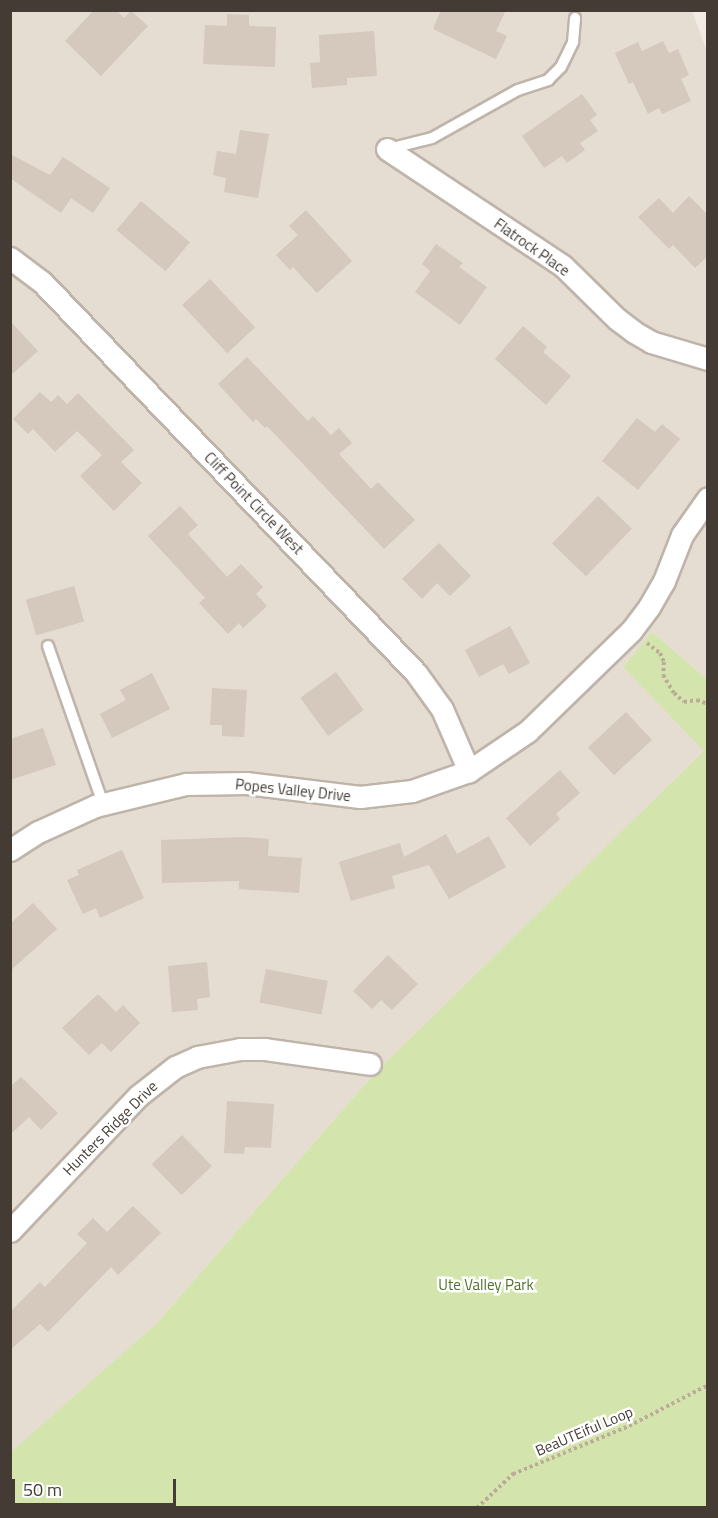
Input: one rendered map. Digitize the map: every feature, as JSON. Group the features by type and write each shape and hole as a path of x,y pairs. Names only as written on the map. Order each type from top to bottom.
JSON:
{"street":[{"name":"Flatrock Place","path":"387,149 562,266 617,319 634,332 651,342 708,359"},
{"name":"Cliff Point Circle West","path":"10,258 42,282 416,673 441,709 469,771"},
{"name":"Popes Valley Drive","path":"10,850 64,819 103,804 186,784 246,783 334,796 386,796 431,786 469,771 528,731 631,631 654,598 682,535 708,498"},
{"name":"Hunters Ridge Drive","path":"10,1231 138,1096 175,1067 197,1056 240,1049 265,1049 370,1064"}],"lane":[{"path":"387,149 432,138 518,90 548,80 561,67 573,42 575,18"},
{"path":"48,646 103,804"}],"path":[{"path":"631,631 660,653 664,662 663,675 674,693 684,702 697,700 708,704"},
{"name":"BeaUTEiful Loop","path":"477,1508 513,1474 629,1426 708,1384"}],"shaded area":[{"path":"11,11 692,11 708,54 707,679 652,632 623,667 705,751 374,1074 157,1323 11,1453"}],"green space":[{"name":"Ute Valley Park","path":"652,632 707,679 707,1507 11,1507 10,1453 157,1323 374,1074 704,751 623,667"}],"building":[{"path":"94,10 116,10 124,18 131,11 148,26 101,76 65,41"},
{"path":"441,10 506,10 496,31 507,36 496,59 433,29"},
{"path":"227,14 249,15 249,26 276,27 275,67 203,64 205,25 227,26"},
{"path":"374,31 377,76 347,78 347,85 312,88 310,63 320,62 319,35"},
{"path":"663,41 669,53 678,49 689,75 681,79 691,101 662,114 659,108 648,114 633,82 629,84 615,53 638,42 642,51"},
{"path":"582,94 597,115 590,120 598,131 580,143 585,150 567,163 562,156 544,168 522,136"},
{"path":"240,130 269,134 258,198 224,192 226,178 213,175 217,151 236,154"},
{"path":"10,154 50,175 63,157 110,188 93,213 71,198 61,213 10,178"},
{"path":"689,196 708,215 708,256 695,268 673,245 669,249 638,217 659,198 673,213"},
{"path":"141,201 190,242 166,271 117,230"},
{"path":"306,210 352,261 317,293 293,267 290,270 276,255 298,235 289,226"},
{"path":"436,244 463,263 459,267 487,287 460,325 415,292 430,271 422,264"},
{"path":"210,279 255,327 227,353 182,305"},
{"path":"10,321 38,351 10,376"},
{"path":"523,326 547,347 543,352 571,376 546,405 495,359"},
{"path":"247,357 308,421 313,416 331,435 339,428 352,443 339,454 371,489 378,482 415,520 384,549 267,426 265,428 256,419 253,422 218,384"},
{"path":"40,392 51,402 58,395 67,404 78,393 134,450 121,462 142,483 114,511 80,476 102,455 77,431 55,452 33,429 28,434 13,419"},
{"path":"637,418 655,432 662,424 680,439 638,490 602,461"},
{"path":"598,496 632,529 586,576 552,543"},
{"path":"180,506 198,525 188,534 227,577 241,564 263,587 256,594 267,606 243,628 239,623 228,634 199,603 205,598 148,536"},
{"path":"439,543 471,576 450,596 437,583 422,599 402,579"},
{"path":"74,586 84,622 36,635 26,600"},
{"path":"510,626 530,663 509,674 503,664 479,677 465,650"},
{"path":"336,672 364,710 328,736 300,698"},
{"path":"152,673 170,709 112,738 100,714 126,700 120,690"},
{"path":"212,688 247,690 244,737 222,736 222,725 210,725"},
{"path":"626,712 652,740 614,775 588,747"},
{"path":"43,728 56,765 10,780 10,739"},
{"path":"560,770 580,793 556,814 560,819 530,846 506,818"},
{"path":"446,834 457,854 489,836 506,867 449,899 429,865 392,876 395,888 351,901 339,862 400,843 404,857"},
{"path":"243,837 269,839 268,856 302,858 299,893 239,889 239,881 162,883 161,840"},
{"path":"122,850 144,898 100,918 96,908 83,914 67,880 79,875 77,870"},
{"path":"33,903 57,929 10,971 10,924"},
{"path":"388,955 418,984 392,1010 381,1000 372,1009 353,991"},
{"path":"207,962 210,997 197,999 198,1010 172,1012 168,966"},
{"path":"266,969 328,981 321,1014 260,1002"},
{"path":"98,994 116,1012 123,1005 140,1023 111,1052 102,1043 89,1055 62,1028"},
{"path":"21,1077 58,1113 41,1130 29,1117 10,1135 10,1087"},
{"path":"227,1101 274,1104 271,1148 245,1147 244,1154 224,1153"},
{"path":"182,1135 212,1166 182,1195 152,1164"},
{"path":"133,1206 161,1233 118,1275 111,1267 48,1332 40,1324 10,1350 10,1312 40,1282 45,1287 87,1243 77,1234 93,1218 107,1232"}]}
